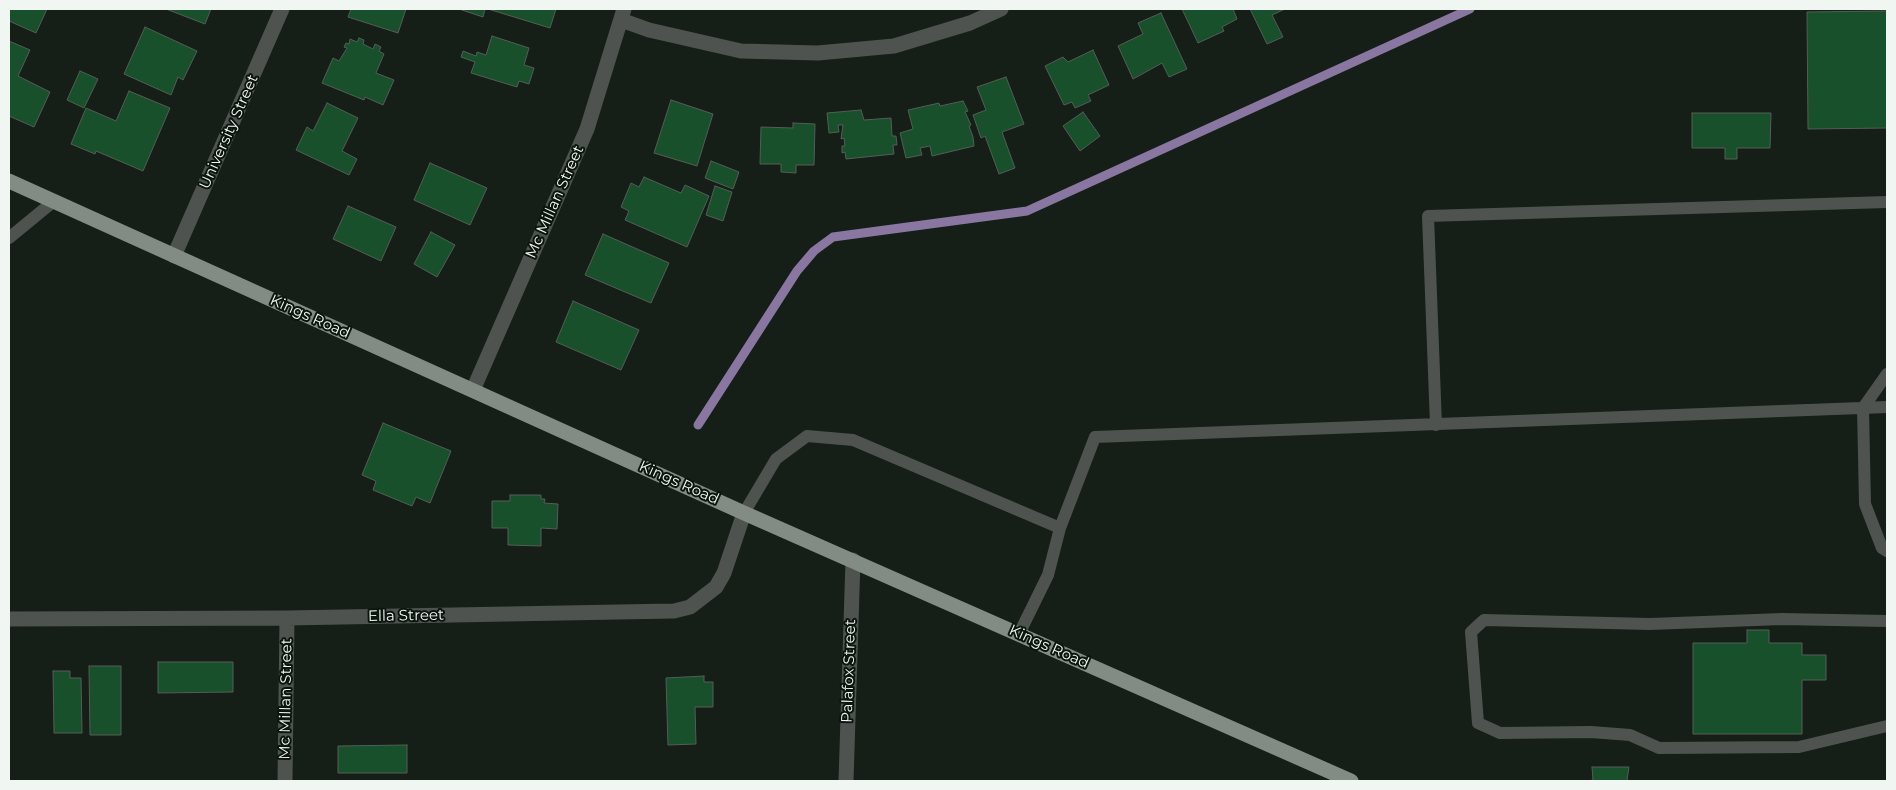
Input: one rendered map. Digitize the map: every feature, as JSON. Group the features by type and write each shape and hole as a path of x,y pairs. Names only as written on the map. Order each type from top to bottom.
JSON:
{"main road":[{"name":"Kings Road","path":"9,181 744,513 1352,781"}],"street":[{"name":"University Street","path":"174,256 282,9"},
{"path":"622,15 649,30 741,51 818,53 894,46 970,23 1001,9"},
{"name":"Mc Millan Street","path":"472,390 587,129 622,15"},
{"name":"Ella Street","path":"9,619 287,618 674,611 690,607 716,587 724,573 744,513"},
{"name":"Palafox Street","path":"846,781 853,560"},
{"name":"Mc Millan Street","path":"285,781 287,618"}],"lane":[{"path":"9,238 54,201"},
{"path":"1436,425 1428,216 1887,202"},
{"path":"1887,374 1863,408 1865,504 1882,548 1887,551"},
{"path":"1019,634 1048,575 1060,528 1095,438 1887,407"},
{"path":"744,513 776,459 807,436 853,440 1060,528"},
{"path":"1887,621 1782,619 1650,624 1484,620 1471,632 1478,723 1500,733 1591,732 1630,735 1659,748 1800,747 1887,726"}],"building":[{"path":"9,9 47,9 36,33 9,21"},
{"path":"166,9 211,9 205,24"},
{"path":"351,9 406,9 398,33 348,17"},
{"path":"459,9 485,9 483,17"},
{"path":"488,9 556,9 550,28"},
{"path":"1182,9 1233,9 1237,19 1222,27 1224,31 1198,43"},
{"path":"1250,9 1285,9 1272,15 1283,37 1267,44"},
{"path":"1887,11 1887,128 1808,129 1807,12"},
{"path":"1161,13 1187,69 1169,77 1162,63 1133,79 1118,46 1143,34 1138,23"},
{"path":"145,27 197,51 183,80 178,77 171,95 124,74"},
{"path":"492,36 529,48 524,65 534,68 529,84 519,81 517,87 471,73 475,62 461,57 463,51 476,56 477,52 486,55"},
{"path":"359,38 364,40 363,44 373,49 375,44 381,47 379,51 384,54 376,73 394,80 383,105 365,97 364,100 322,83 333,58 339,61 347,48 344,47 346,43 349,44 350,39 357,42"},
{"path":"9,41 30,50 18,76 50,92 34,127 9,116"},
{"path":"1093,50 1109,85 1088,95 1091,101 1075,108 1072,102 1064,105 1045,66 1063,57 1068,62"},
{"path":"80,71 98,79 84,108 67,100"},
{"path":"1006,77 1024,124 1002,132 1015,168 999,174 985,136 981,138 973,115 986,110 977,87"},
{"path":"129,91 170,108 143,171 96,151 95,154 71,144 86,108 116,121"},
{"path":"671,100 713,114 697,166 654,153"},
{"path":"963,101 968,111 965,112 971,125 969,126 974,146 932,156 930,146 920,148 922,155 906,158 900,133 913,129 908,110 939,103 940,106"},
{"path":"327,103 358,118 342,151 357,159 349,175 296,150 307,127 313,131"},
{"path":"861,110 864,120 891,118 892,136 896,136 897,145 893,145 894,154 846,159 845,152 842,153 842,146 845,146 844,138 841,139 843,125 838,125 839,132 829,133 827,113"},
{"path":"1083,112 1100,136 1080,151 1063,126"},
{"path":"1692,113 1771,113 1770,148 1737,148 1737,159 1725,159 1725,148 1692,148"},
{"path":"793,123 815,124 814,165 796,165 796,173 781,172 781,164 760,164 761,127 793,128"},
{"path":"711,161 739,172 733,189 705,178"},
{"path":"430,163 487,188 470,225 414,200"},
{"path":"644,177 681,193 685,185 709,196 687,247 625,220 629,211 621,207 631,183 639,187"},
{"path":"715,186 732,192 723,221 706,215"},
{"path":"348,206 396,227 381,261 333,239"},
{"path":"431,232 455,245 437,277 414,264"},
{"path":"603,234 669,263 651,303 585,275"},
{"path":"573,301 639,330 621,370 556,342"},
{"path":"383,423 451,451 430,503 416,497 412,506 373,490 376,481 362,475"},
{"path":"510,495 541,495 541,499 545,499 544,503 558,504 557,529 541,528 541,546 508,545 508,528 492,528 492,501 510,501"},
{"path":"1747,630 1769,630 1769,643 1802,643 1802,655 1826,655 1826,680 1802,680 1802,734 1693,734 1693,643 1747,643"},
{"path":"158,662 233,662 233,692 158,693"},
{"path":"89,666 121,666 121,735 90,735"},
{"path":"53,671 70,671 70,678 81,678 82,733 54,733"},
{"path":"704,676 704,682 713,682 713,707 695,707 696,744 668,745 666,678"},
{"path":"407,745 407,773 338,773 338,746"},
{"path":"1592,767 1629,767 1627,780 1631,781 1587,781 1593,780"}],"waterway":[{"path":"698,425 797,271 814,251 833,237 1027,211 1470,9"}]}
